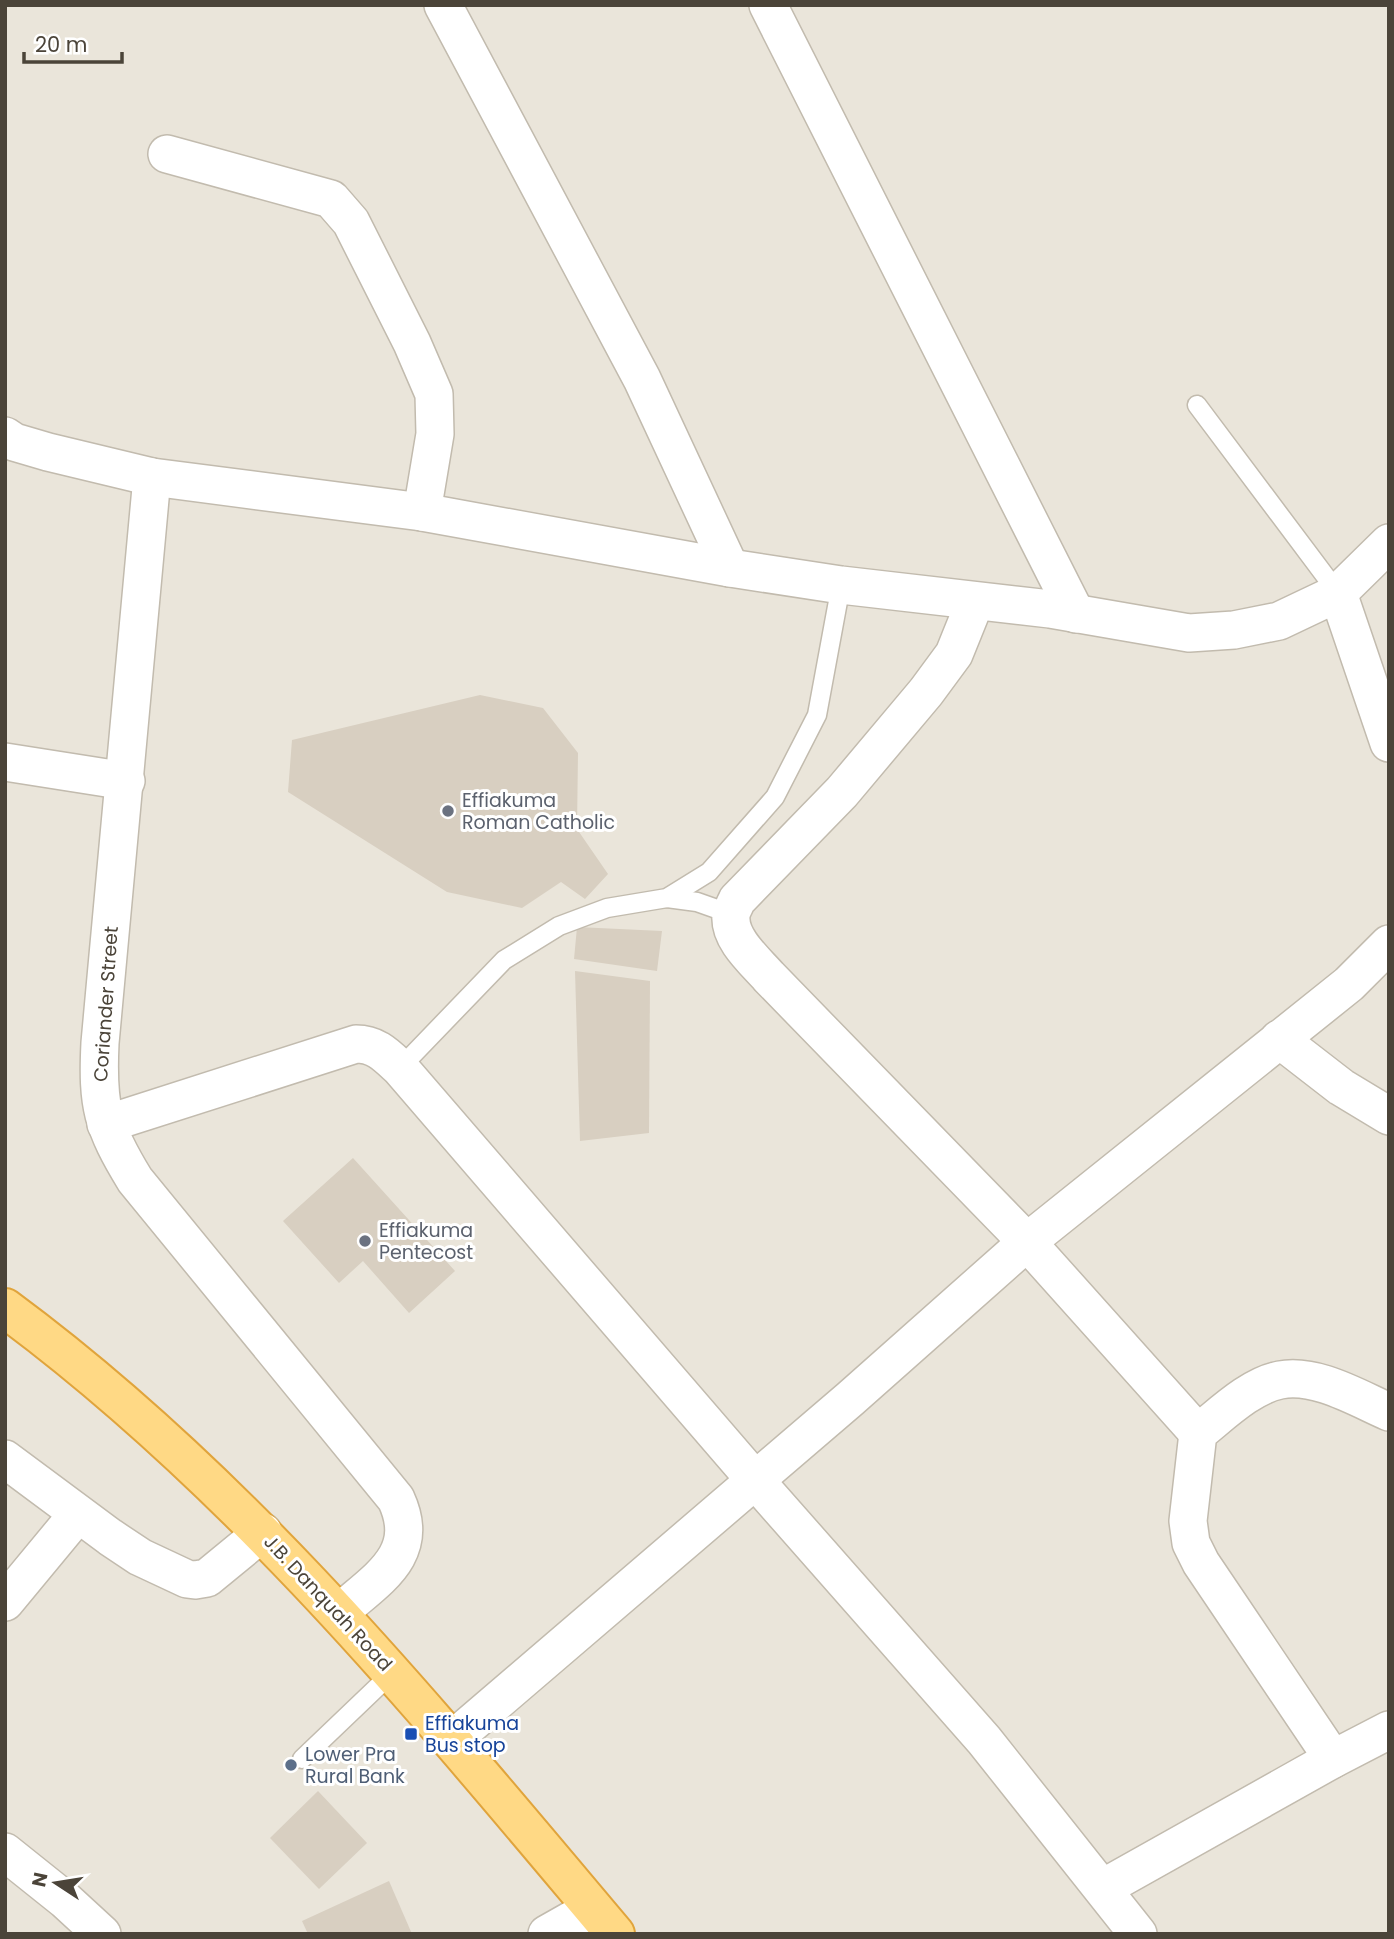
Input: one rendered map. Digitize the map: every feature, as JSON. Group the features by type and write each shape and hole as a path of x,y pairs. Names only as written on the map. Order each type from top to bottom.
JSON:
{"highway":[{"name":"J.B. Danquah Road","path":"5,1308 70,1355 263,1532 340,1612 604,1921"}],"street":[{"path":"443,5 642,379 730,568"},
{"path":"768,5 1076,614"},
{"path":"167,153 331,199 351,222 435,394 435,434 422,512"},
{"path":"5,436 14,442 48,452 152,477 422,512 730,568 841,585 1076,614 1189,633 1234,630 1279,621 1338,593 1389,543"},
{"name":"Coriander Street","path":"152,477 100,1043 99,1095 106,1124 135,1180 396,1499 404,1516 405,1533 398,1557 340,1612"},
{"path":"1338,593 1389,743"},
{"path":"975,602 954,654 926,692 842,792 737,900 731,914 732,929 743,947 769,977 1027,1242 1198,1433"},
{"path":"5,762 126,782"},
{"path":"452,1740 1027,1242 1349,984 1389,944"},
{"path":"1279,1039 1341,1087 1389,1116"},
{"path":"106,1124 356,1044 377,1048 400,1068 755,1480 984,1740 1138,1934"},
{"path":"1333,1759 1201,1563 1191,1543 1188,1521 1198,1433 1256,1390 1280,1380 1326,1385 1389,1412"},
{"path":"5,1459 77,1515 140,1556 187,1579 206,1578 263,1532"},
{"path":"5,1602 77,1515"},
{"path":"1103,1888 1389,1730"},
{"path":"5,1852 102,1934"},
{"path":"547,1934 604,1921"}],"lane":[{"path":"1198,405 1338,593"},
{"path":"667,898 709,872 775,797 817,715 841,585"},
{"path":"400,1068 504,960 559,926 607,908 667,898 697,902 731,914"},
{"path":"302,1759 392,1673"}],"shaded area":[{"path":"5,5 1389,5 1389,1934 5,1934"}],"building":[{"name":"Effiakuma Roman Catholic","path":"480,695 543,708 578,753 577,829 608,874 585,899 561,882 522,908 447,892 288,792 292,740"},
{"path":"577,927 662,931 657,971 574,959"},
{"path":"575,971 650,981 649,1133 580,1141"},
{"name":"Effiakuma Pentecost","path":"353,1158 455,1271 409,1313 363,1261 339,1283 283,1221"},
{"path":"318,1791 367,1843 319,1889 270,1838"},
{"path":"389,1881 412,1934 308,1934 302,1921"}],"place":[{"name":"Effiakuma Roman Catholic","path":"448,811"},
{"name":"Effiakuma Pentecost","path":"365,1241"},
{"name":"Effiakuma Bus stop","path":"411,1734"},
{"name":"Lower Pra Rural Bank","path":"291,1765"}]}
